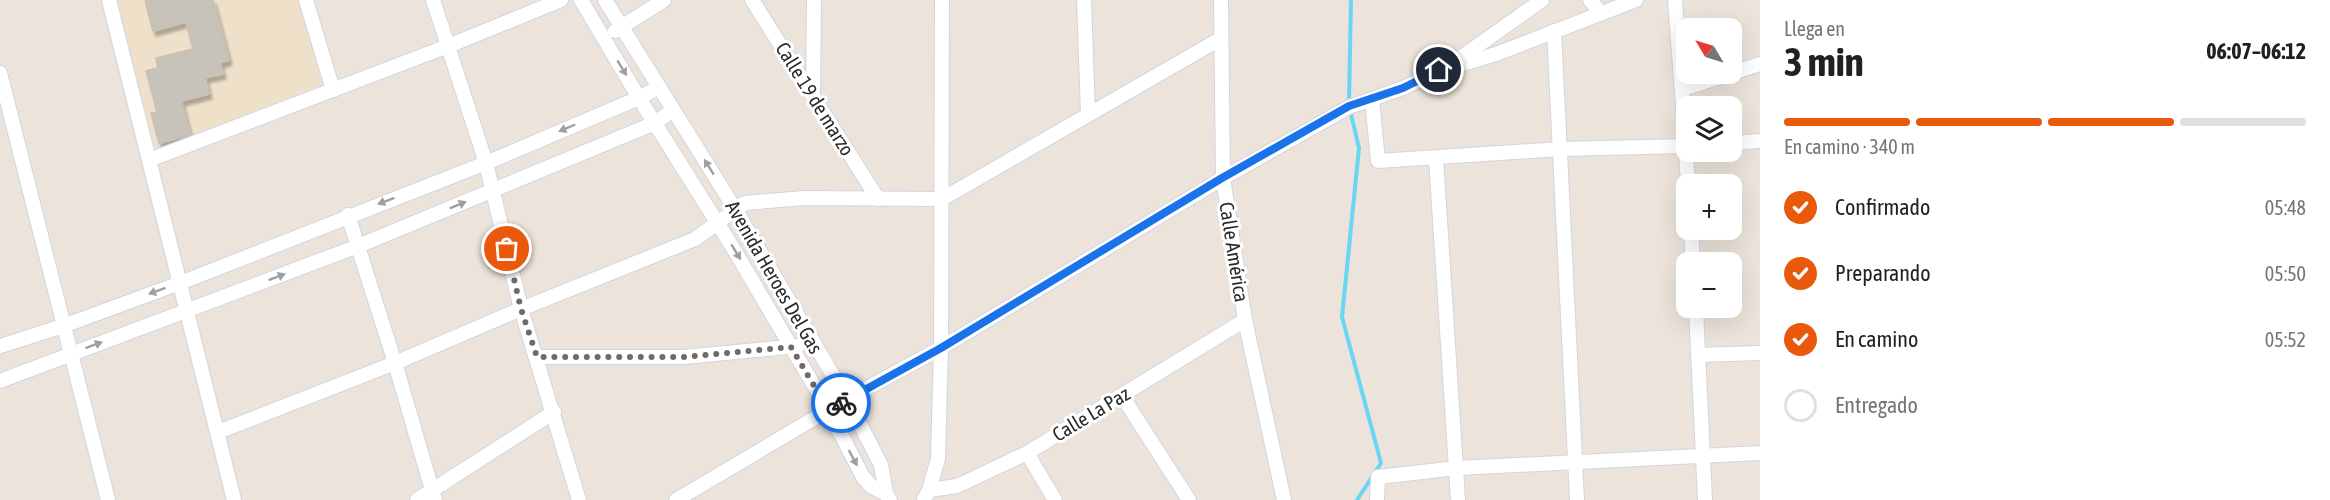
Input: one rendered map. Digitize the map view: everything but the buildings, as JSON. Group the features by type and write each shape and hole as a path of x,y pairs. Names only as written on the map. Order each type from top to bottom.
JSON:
{"street":[{"path":"109,0 234,500"},
{"path":"306,0 333,90"},
{"path":"433,0 486,163 521,309 579,500"},
{"path":"149,160 448,46 561,0"},
{"name":"Avenida Heroes Del Gas","path":"581,0 829,411 863,477 871,486 888,497"},
{"name":"Avenida Heroes Del Gas","path":"605,0 735,208 847,399 880,465 888,497"},
{"path":"603,38 664,0"},
{"name":"Calle 19 de marzo","path":"752,0 878,199"},
{"path":"813,96 814,0"},
{"path":"927,495 938,459 941,348 942,0"},
{"path":"1084,0 1088,113"},
{"name":"Calle América","path":"1221,0 1222,178 1245,320 1284,500"},
{"path":"1590,0 1601,13"},
{"path":"1439,70 1458,67 1636,0"},
{"path":"1675,0 1683,96"},
{"path":"676,500 847,399 941,348 1222,178 1349,106 1403,88 1439,70 1466,54 1536,1"},
{"path":"1554,31 1577,500"},
{"path":"218,432 395,363 695,239 745,203 804,198 942,198 1220,39"},
{"path":"1683,89 1760,64"},
{"path":"0,73 108,500"},
{"path":"0,346 63,326 180,283 348,215 486,163 639,98 659,87"},
{"path":"1372,99 1378,161 1561,149 1676,146"},
{"path":"0,381 358,246 655,123 673,110"},
{"path":"1742,142 1760,141"},
{"path":"1436,158 1458,500"},
{"path":"348,215 395,363 433,496"},
{"path":"1696,318 1701,456 1705,500"},
{"name":"Calle La Paz","path":"927,495 957,486 1027,453 1245,320"},
{"path":"537,357 684,357 813,343"},
{"path":"1698,355 1760,353"},
{"path":"1122,396 1189,500"},
{"path":"417,500 433,496 554,412"},
{"path":"1027,453 1055,500"},
{"path":"1377,500 1378,477 1457,468 1575,464 1760,453"}],"shaded area":[{"path":"114,0 300,0 327,82 156,150"}],"waterway":[{"path":"1349,103 1351,0"},
{"path":"1350,110 1359,148 1342,317 1381,463 1357,500"}],"way so far":[{"path":"507,249 521,309 537,357 684,357 791,347 829,411 841,403"}],"route":[{"path":"841,403 941,348 1222,178 1349,106 1403,88 1439,70"}]}
